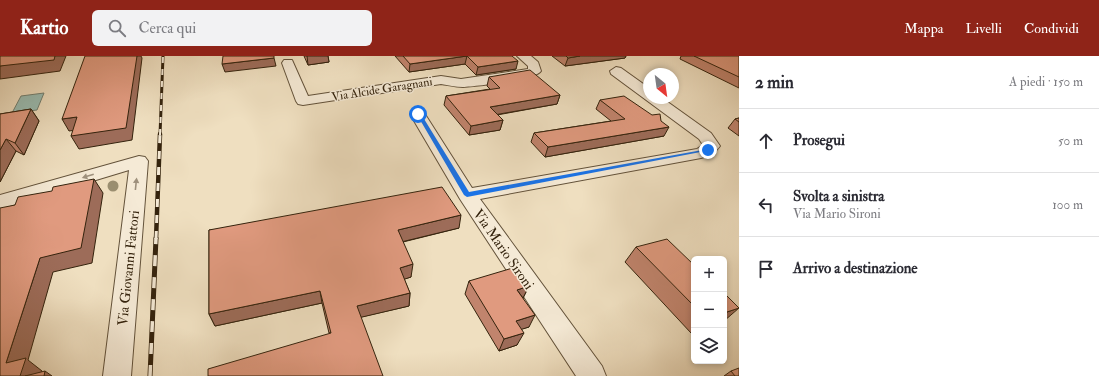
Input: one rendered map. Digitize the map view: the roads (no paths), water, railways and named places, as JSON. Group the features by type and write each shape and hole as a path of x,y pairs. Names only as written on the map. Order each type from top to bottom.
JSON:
{"street":[{"name":"Via Alcide Garagnani","path":"288,63 303,101 441,80 461,83 528,74 535,71 534,65 523,56"},
{"path":"616,71 643,91"},
{"name":"Via Mario Sironi","path":"592,376 467,195 708,150 712,146 710,140 661,104"},
{"path":"418,114 467,195"},
{"name":"Via Giovanni Fattori","path":"0,202 139,161 117,376"}],"water":[{"path":"44,93 37,110 12,113 21,96"}],"railway":[{"path":"160,135 163,56"},
{"path":"156,239 160,134"},
{"path":"150,376 156,238"}]}
